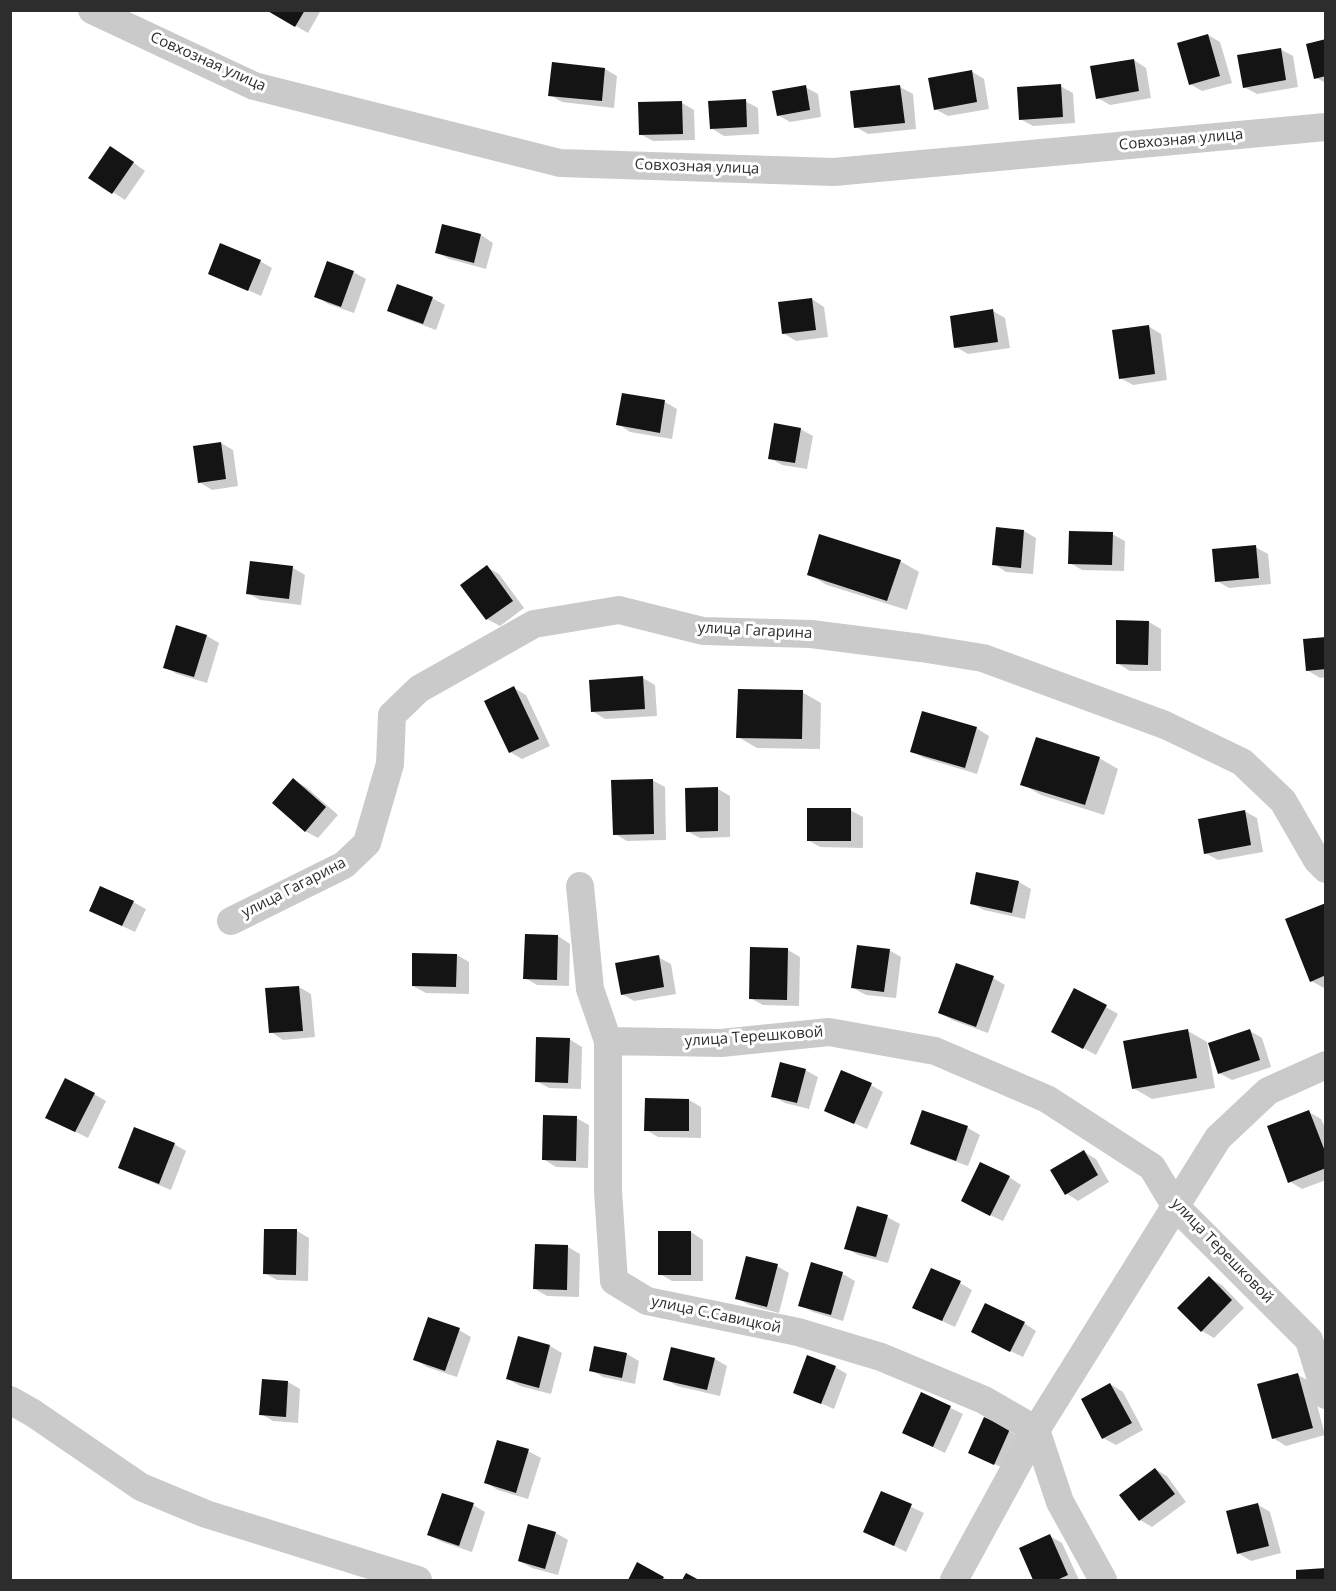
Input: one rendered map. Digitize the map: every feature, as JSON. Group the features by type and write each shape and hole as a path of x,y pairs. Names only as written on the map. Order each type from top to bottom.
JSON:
{"street":[{"name":"Совхозная улица","path":"92,10 254,86 560,163 834,172 1326,127"},
{"name":"улица Гагарина","path":"231,921 344,865 367,843 390,764 392,715 419,689 534,624 620,610 703,631 811,634 984,658 1165,725 1242,762 1283,801 1317,860 1326,869"},
{"name":"улица С.Савицкой","path":"580,886 590,989 608,1041 608,1191 614,1281 647,1301 798,1332 881,1357 984,1400 1036,1430"},
{"name":"улица Терешковой","path":"608,1041 721,1042 829,1032 935,1051 1047,1099 1152,1167 1176,1207 1309,1340 1326,1395"},
{"path":"954,1581 1036,1430 1218,1138 1268,1091 1326,1065"},
{"path":"10,1400 33,1413 141,1487 206,1514 418,1581"},
{"path":"1036,1430 1060,1502 1103,1581"}],"building":[{"path":"266,10 305,10 295,27"},
{"path":"1208,34 1220,76 1189,85 1177,43"},
{"path":"1326,39 1326,76 1314,79 1306,44"},
{"path":"1281,48 1286,80 1243,88 1237,55"},
{"path":"1134,59 1139,91 1096,99 1090,66"},
{"path":"552,62 605,68 602,101 548,96"},
{"path":"972,70 977,102 934,110 928,78"},
{"path":"1061,84 1063,117 1019,120 1017,87"},
{"path":"806,85 810,110 777,116 772,91"},
{"path":"900,85 905,123 854,128 850,91"},
{"path":"746,99 747,127 710,129 708,101"},
{"path":"682,101 683,134 639,135 638,102"},
{"path":"110,146 134,162 112,194 88,178"},
{"path":"442,224 481,234 474,263 435,253"},
{"path":"220,243 261,260 248,291 208,274"},
{"path":"327,261 354,271 341,307 314,297"},
{"path":"397,284 433,297 423,324 387,311"},
{"path":"812,298 816,330 782,334 778,302"},
{"path":"993,309 998,342 954,348 950,316"},
{"path":"1149,325 1155,374 1119,379 1112,330"},
{"path":"622,393 665,400 660,433 616,425"},
{"path":"774,423 801,428 795,463 768,459"},
{"path":"221,442 226,479 198,483 193,446"},
{"path":"996,527 1024,530 1021,568 992,565"},
{"path":"1069,531 1113,532 1112,565 1068,564"},
{"path":"819,534 901,560 887,601 807,575"},
{"path":"1256,545 1259,578 1215,582 1212,549"},
{"path":"250,561 293,566 289,599 246,594"},
{"path":"487,565 513,601 486,620 460,585"},
{"path":"1116,620 1149,621 1148,665 1116,664"},
{"path":"176,625 207,635 194,677 163,668"},
{"path":"1326,637 1326,669 1306,671 1303,639"},
{"path":"643,676 645,709 591,712 589,680"},
{"path":"514,686 539,739 509,753 484,701"},
{"path":"738,689 803,690 802,739 736,738"},
{"path":"922,711 977,727 965,768 910,752"},
{"path":"1036,737 1100,757 1085,805 1020,785"},
{"path":"293,778 326,807 305,832 272,803"},
{"path":"653,779 654,834 613,835 611,780"},
{"path":"718,787 718,831 686,832 685,788"},
{"path":"807,808 851,808 851,841 807,841"},
{"path":"1245,810 1251,845 1204,854 1198,819"},
{"path":"976,872 1019,881 1012,913 970,904"},
{"path":"100,886 134,901 122,926 89,911"},
{"path":"1326,903 1326,975 1310,982 1285,919"},
{"path":"525,934 558,935 557,980 523,979"},
{"path":"857,945 890,949 884,992 851,988"},
{"path":"750,947 788,948 787,1000 749,999"},
{"path":"412,953 457,954 456,987 412,986"},
{"path":"659,955 664,987 621,995 615,963"},
{"path":"956,963 994,976 976,1027 938,1013"},
{"path":"299,986 303,1031 269,1033 265,988"},
{"path":"1074,988 1107,1005 1083,1049 1051,1032"},
{"path":"1188,1029 1197,1078 1132,1089 1123,1041"},
{"path":"1250,1029 1260,1060 1218,1074 1208,1043"},
{"path":"536,1037 570,1038 568,1083 535,1082"},
{"path":"780,1062 806,1069 797,1103 771,1097"},
{"path":"841,1070 872,1083 854,1124 824,1111"},
{"path":"65,1078 95,1093 75,1132 45,1118"},
{"path":"645,1098 689,1099 689,1131 644,1131"},
{"path":"922,1110 968,1126 956,1161 910,1144"},
{"path":"1309,1110 1326,1154 1326,1168 1288,1183 1267,1126"},
{"path":"543,1115 577,1116 576,1161 542,1160"},
{"path":"134,1127 175,1143 159,1184 118,1168"},
{"path":"1084,1150 1098,1175 1065,1195 1050,1170"},
{"path":"980,1162 1010,1176 990,1216 961,1201"},
{"path":"857,1206 888,1215 876,1257 844,1249"},
{"path":"264,1229 297,1229 296,1275 263,1274"},
{"path":"658,1231 691,1231 691,1275 658,1275"},
{"path":"535,1244 568,1245 567,1290 533,1289"},
{"path":"746,1256 778,1264 767,1307 735,1299"},
{"path":"811,1262 843,1272 831,1315 798,1306"},
{"path":"931,1268 961,1281 942,1321 912,1308"},
{"path":"1209,1276 1232,1300 1201,1332 1177,1308"},
{"path":"985,1303 1025,1322 1010,1352 971,1332"},
{"path":"428,1317 460,1328 445,1371 413,1360"},
{"path":"518,1336 550,1345 539,1388 506,1379"},
{"path":"594,1346 627,1353 622,1378 589,1371"},
{"path":"671,1347 715,1358 707,1390 663,1380"},
{"path":"807,1355 836,1366 821,1404 793,1393"},
{"path":"1298,1373 1313,1428 1272,1439 1257,1384"},
{"path":"262,1379 288,1381 286,1417 259,1415"},
{"path":"1110,1383 1132,1423 1102,1439 1081,1399"},
{"path":"921,1392 951,1406 933,1447 902,1433"},
{"path":"984,1417 1010,1429 994,1465 968,1453"},
{"path":"497,1440 529,1449 516,1493 484,1483"},
{"path":"1155,1468 1175,1494 1139,1521 1119,1495"},
{"path":"881,1491 912,1504 894,1546 863,1532"},
{"path":"442,1493 474,1503 459,1546 427,1535"},
{"path":"1258,1503 1269,1546 1237,1554 1226,1511"},
{"path":"528,1524 556,1532 545,1569 518,1561"},
{"path":"1050,1534 1068,1575 1057,1580 1033,1580 1019,1548"},
{"path":"637,1562 664,1577 662,1580 628,1580"},
{"path":"1326,1568 1326,1580 1296,1580 1296,1570"},
{"path":"686,1573 699,1580 682,1580"}]}
